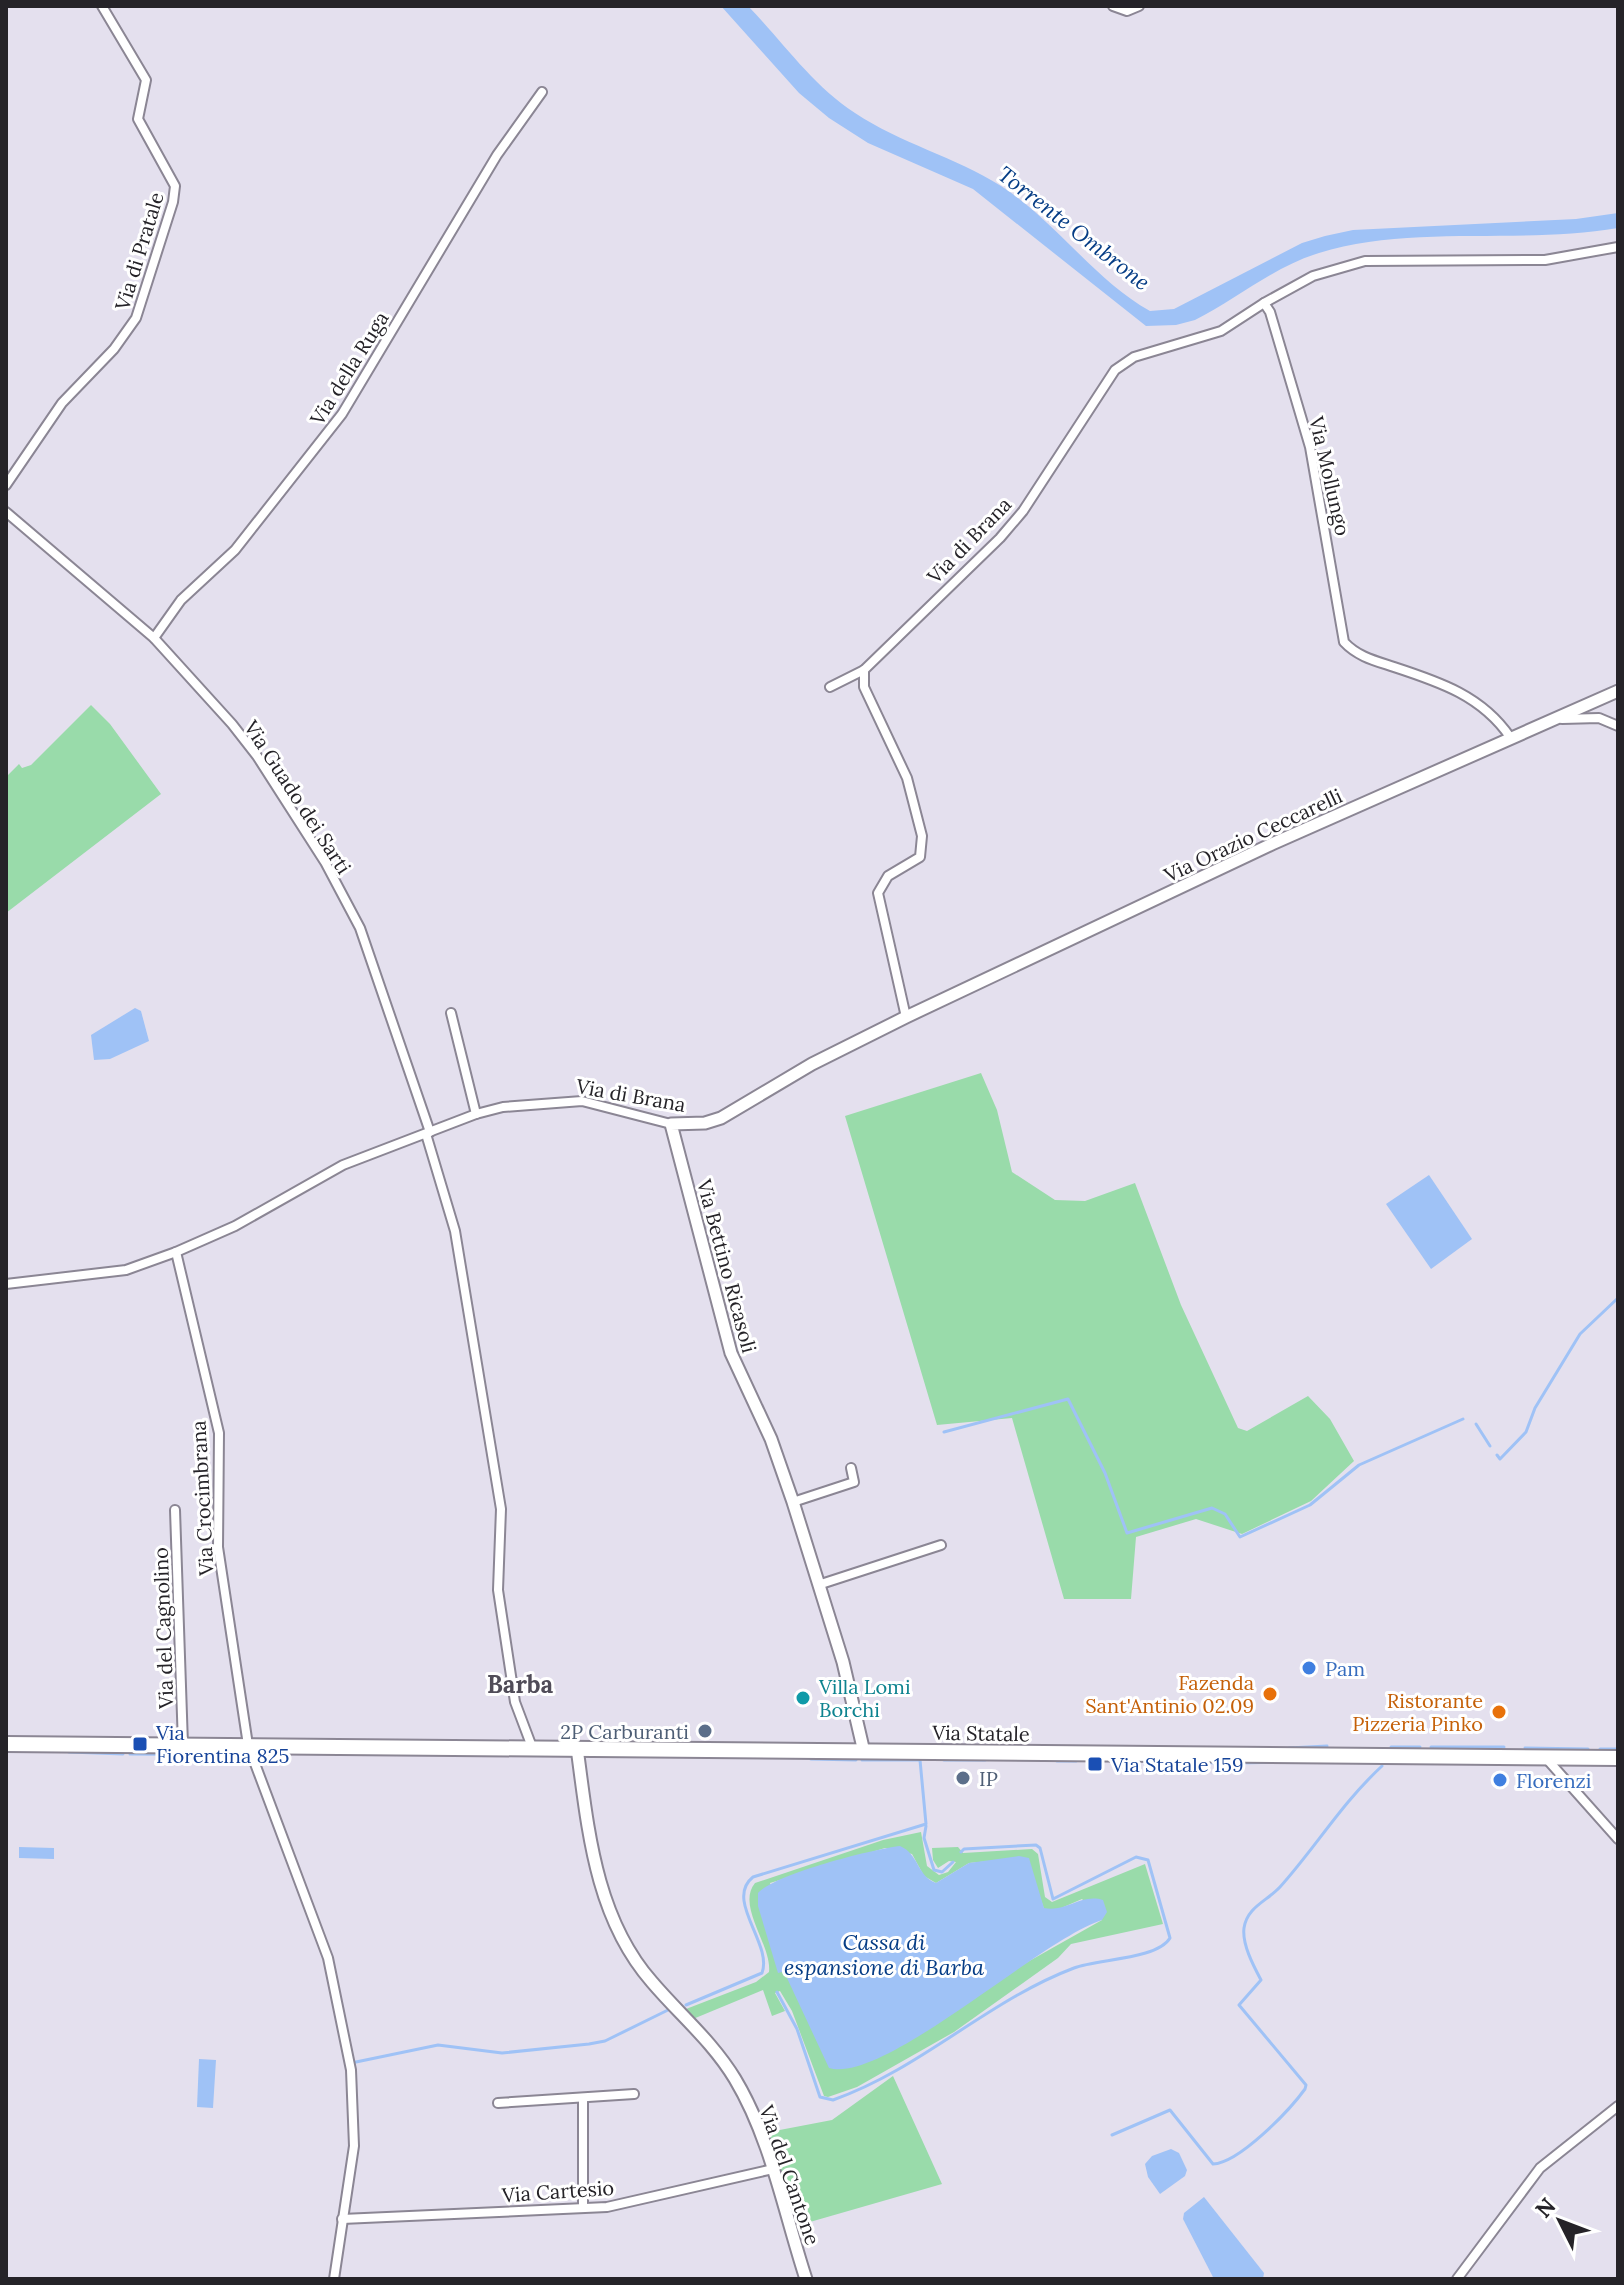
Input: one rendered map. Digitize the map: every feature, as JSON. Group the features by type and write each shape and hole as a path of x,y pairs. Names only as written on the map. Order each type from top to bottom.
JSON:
{"main road":[{"name":"Via Statale","path":"6,1744 1618,1758"}],"street":[{"name":"Via di Pratale","path":"6,485 62,403 114,349 136,318 173,202 172,180 138,119 138,101 145,91 146,80 102,6"},
{"path":"1113,6 1127,11 1139,6"},
{"name":"Via della Ruga","path":"154,638 181,600 235,550 342,414 497,155 542,92"},
{"path":"1264,303 1313,276 1365,261 1545,260 1618,247"},
{"name":"Via di Brana","path":"830,687 864,670 981,558 1023,511 1106,379 1134,357 1221,331 1264,303"},
{"name":"Via Mollungo","path":"1264,303 1270,312 1310,447 1344,642 1363,656 1451,686 1493,714 1510,737"},
{"name":"Via Guado dei Sarti","path":"6,512 154,638 252,750 325,862 360,928 428,1133"},
{"path":"864,670 864,687 901,762 923,843 917,861 888,876 878,893 906,1017"},
{"name":"Via Orazio Ceccarelli","path":"906,1017 1272,844 1618,691"},
{"path":"1553,719 1599,718 1618,726"},
{"path":"451,1013 476,1114"},
{"name":"Via di Brana","path":"6,1284 126,1270 235,1226 313,1179 476,1114 522,1103 582,1101 671,1124 705,1123 721,1118 812,1064 906,1017"},
{"name":"Via Bettino Ricasoli","path":"671,1124 731,1353 771,1439 793,1502 846,1676 864,1752"},
{"path":"428,1133 455,1231 501,1509 498,1590 515,1702 532,1747"},
{"name":"Via Crocimbrana","path":"176,1252 219,1433 218,1547 248,1745 314,1917 339,2000 351,2070 354,2146 334,2279"},
{"path":"793,1502 854,1482 851,1468"},
{"name":"Via del Cagnolino","path":"175,1510 183,1745"},
{"path":"818,1585 941,1545"},
{"name":"Via del Cantone","path":"577,1748 587,1819 606,1903 629,1950 651,1981 709,2040 736,2080 773,2169 806,2279"},
{"path":"1545,1757 1618,1839"},
{"path":"498,2103 634,2094"},
{"path":"583,2098 583,2208"},
{"path":"1457,2279 1540,2168 1618,2106"},
{"name":"Via Cartesio","path":"342,2219 607,2207 773,2169"}],"green space":[{"path":"91,705 110,724 161,794 6,913 6,777 19,764 22,768 31,765"},
{"path":"981,1073 997,1110 1012,1172 1055,1200 1085,1201 1135,1183 1181,1305 1238,1428 1247,1431 1308,1396 1330,1419 1354,1461 1311,1501 1242,1534 1196,1519 1136,1537 1131,1599 1064,1599 1012,1418 937,1425 845,1116"},
{"path":"921,1832 927,1866 939,1875 948,1872 956,1862 949,1861 938,1868 933,1860 932,1848 958,1847 963,1853 1032,1849 1038,1854 1045,1897 1052,1902 1145,1864 1163,1924 1071,1944 1058,1958 954,2032 857,2087 824,2096 792,2011 780,1991 775,1993 785,2011 772,2016 763,1990 693,2019 686,2009 756,1982 769,1972 750,1903 750,1892 755,1883 883,1840","holes":["885,1848 912,1854 924,1876 936,1883 969,1863 990,1861 1037,1888 1044,1909 1059,1909 1082,1899 1102,1920 1024,1964 942,2020 787,1978 798,1975 770,1883"]},
{"path":"893,2076 942,2184 796,2226 764,2133 832,2120"}],"water":[{"path":"721,6 748,6 811,76 839,102 872,124 983,176 1021,200 1110,283 1150,311 1174,309 1302,243 1353,230 1576,219 1618,213 1618,228 1543,235 1391,239 1355,244 1286,266 1195,320 1176,325 1146,326 973,189 868,143 829,118 799,93"},
{"path":"135,1008 141,1011 149,1041 110,1059 94,1060 91,1035"},
{"path":"1429,1175 1472,1239 1431,1269 1386,1204"},
{"name":"Cassa di espansione di Barba","path":"900,1846 936,1883 969,1863 1019,1856 1029,1858 1044,1908 1059,1908 1095,1899 1103,1900 1107,1912 1102,1920 1040,1954 923,2034 886,2055 854,2067 829,2068 787,1978 798,1974 794,1969 778,1973 758,1906 758,1893 803,1871"},
{"path":"19,1847 54,1848 54,1859 19,1858"},
{"path":"199,2059 216,2060 213,2108 197,2107"},
{"path":"1171,2149 1179,2153 1187,2170 1185,2176 1160,2194 1148,2177 1145,2164 1152,2156"},
{"path":"1204,2197 1264,2273 1263,2279 1214,2279 1183,2219 1184,2213"}],"waterway":[{"path":"1497,1455 1500,1459 1526,1432 1535,1408 1580,1334 1618,1298"},
{"path":"944,1432 1068,1399 1105,1473 1127,1533 1212,1508 1225,1514 1240,1537 1310,1505 1359,1465 1463,1419"},
{"path":"1476,1424 1490,1446"},
{"path":"1289,1748 1327,1746"},
{"path":"1391,1747 1420,1747"},
{"path":"1431,1747 1504,1747"},
{"path":"1525,1748 1588,1749"},
{"path":"1600,1749 1618,1749"},
{"path":"69,1752 123,1754"},
{"path":"130,1754 247,1755"},
{"path":"811,1759 856,1760"},
{"path":"686,2005 762,1973 764,1961 744,1898 746,1887 753,1877 926,1824 920,1760 862,1760"},
{"path":"944,1760 985,1760"},
{"path":"1057,1761 1076,1761"},
{"path":"1162,1762 1227,1763"},
{"path":"1239,1763 1282,1762"},
{"path":"1112,2135 1170,2110 1213,2164 1249,2146 1288,2110 1305,2089 1306,2085 1239,2005 1261,1980 1246,1948 1244,1928 1253,1909 1280,1887 1354,1795 1382,1766"},
{"path":"926,1826 924,1838 934,1870 942,1872 953,1862"},
{"path":"777,1992 797,2029 820,2097 833,2100 896,2071 1042,1982 1074,1968 1153,1950 1170,1938 1148,1860 1136,1857 1053,1899 1040,1848 1036,1845 964,1849 961,1852"},
{"path":"356,2062 438,2045 502,2053 589,2044 605,2041 668,2010"}],"place":[{"name":"Pam","path":"1309,1668"},
{"name":"Fazenda Sant'Antinio 02.09","path":"1270,1694"},
{"name":"Villa Lomi Borchi","path":"803,1698"},
{"name":"Ristorante Pizzeria Pinko","path":"1499,1712"},
{"name":"2P Carburanti","path":"705,1731"},
{"name":"Via Fiorentina 825","path":"140,1744"},
{"name":"Via Statale 159","path":"1095,1764"},
{"name":"IP","path":"963,1778"},
{"name":"Florenzi","path":"1500,1780"}],"district":[{"name":"Barba","path":"520,1684"}],"water label":[{"name":"Torrente Ombrone","path":"1074,228"}]}
